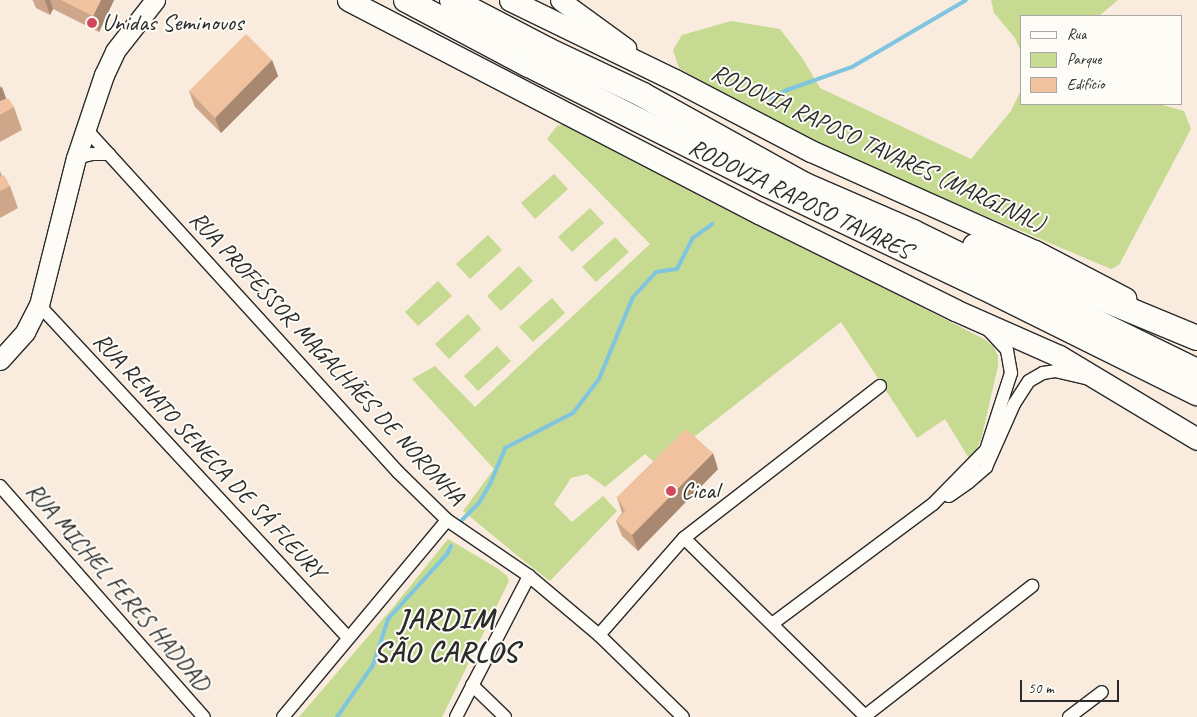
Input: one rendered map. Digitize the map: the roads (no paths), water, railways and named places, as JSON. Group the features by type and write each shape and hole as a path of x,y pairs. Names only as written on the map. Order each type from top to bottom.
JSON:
{"highway":[{"path":"348,0 759,213 955,310 1058,356 1100,383 1139,403 1197,440"},
{"name":"RODOVIA RAPOSO TAVARES","path":"406,0 529,65 768,186 1070,330 1197,393"},
{"name":"RODOVIA RAPOSO TAVARES","path":"452,0 548,50 643,95 769,167 805,185 913,232 1197,371"},
{"name":"RODOVIA RAPOSO TAVARES (MARGINAL)","path":"510,0 675,80 812,151 1035,251 1197,332"},
{"path":"769,167 809,177 1197,338"},
{"path":"1070,330 1197,407"}],"main road":[{"path":"0,360 25,332 39,305 76,158 104,74 115,51 154,0"},
{"path":"560,0 607,36 675,80"}],"street":[{"name":"RUA PROFESSOR MAGALHÃES DE NORONHA","path":"85,128 398,472 447,520 529,576 599,635 683,717"},
{"path":"76,158 92,154 109,154"},
{"name":"RUA RENATO SENECA DE SÁ FLEURY","path":"39,305 348,637"},
{"path":"933,504 986,450 1010,374 1006,350 999,340 988,330 955,310"},
{"path":"772,624 933,504 954,492 986,467 1014,404 1029,381 1043,373 1055,372 1100,383"},
{"path":"599,635 684,538 880,386"},
{"name":"RUA MICHEL FERES HADDAD","path":"0,486 204,717"},
{"path":"283,717 447,520"},
{"path":"684,538 865,716 1032,586"},
{"path":"456,717 529,576"},
{"path":"472,685 505,717"},
{"path":"1069,717 1102,692"}],"waterway":[{"path":"771,98 787,90 852,67 966,0"},
{"path":"462,520 479,503 490,484 505,448 573,413 599,379 633,297 656,272 677,269 693,238 712,224"},
{"path":"337,717 373,665 388,619 447,554 451,546"}],"place":[{"name":"Unidas Seminovos","path":"92,23"},
{"name":"Cical","path":"671,491"}],"district":[{"name":"JARDIM SÃO CARLOS","path":"446,635"}]}
